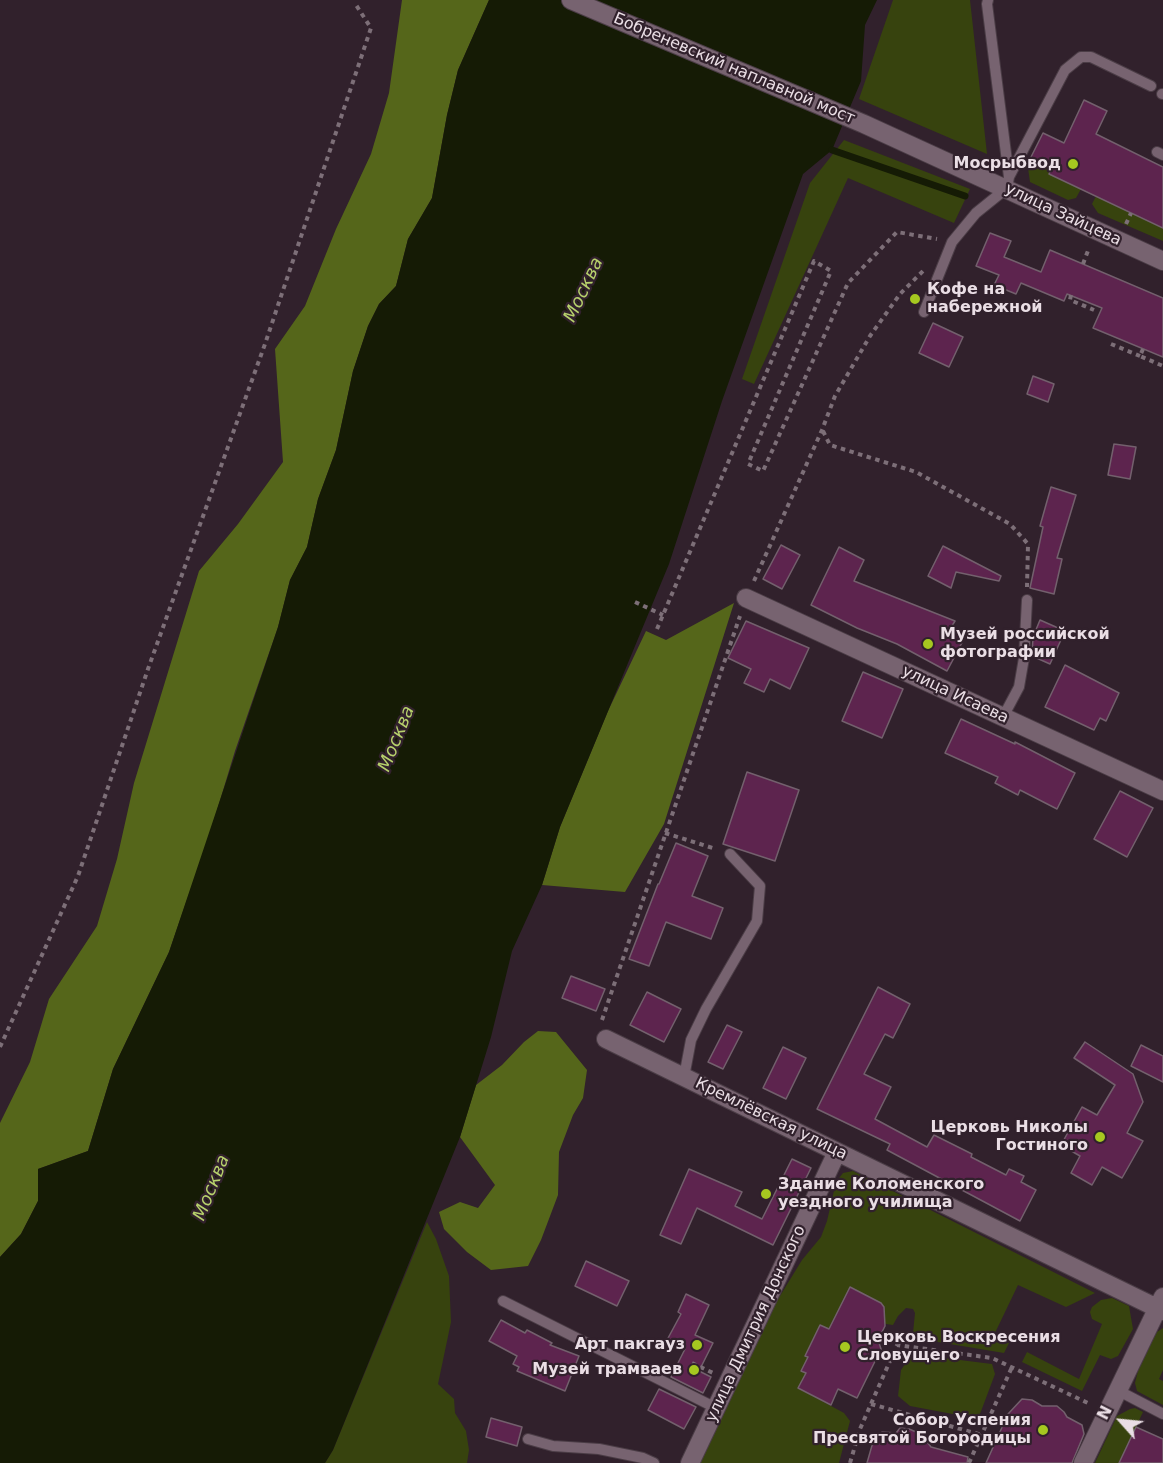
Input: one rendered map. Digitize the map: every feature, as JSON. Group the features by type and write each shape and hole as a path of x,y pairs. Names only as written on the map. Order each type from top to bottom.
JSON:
{"street":[{"name":"Бобреневский наплавной мост","path":"571,0 864,124"},
{"name":"улица Зайцева","path":"864,124 978,175 1008,183 1163,261"},
{"name":"улица Исаева","path":"746,598 1163,791"},
{"name":"Кремлёвская улица","path":"606,1039 837,1152 1161,1305"},
{"name":"улица Дмитрия Донского","path":"690,1463 837,1152"},
{"path":"1083,1463 1117,1390 1161,1305"}],"lane":[{"path":"988,0 1008,183"},
{"path":"924,312 952,242 976,213 1008,183 1065,70 1081,57 1091,57 1151,86"},
{"path":"1003,717 1019,687 1024,658 1027,600"},
{"path":"684,1077 691,1040 711,999 757,921 760,886 730,854"},
{"path":"502,1301 716,1408"},
{"path":"1117,1390 1163,1414"},
{"path":"528,1439 553,1446 599,1449 643,1458 654,1463"}],"path":[{"path":"0,1047 78,876 148,669 268,333 371,28 356,5"},
{"path":"657,629 814,261 831,271 748,464 763,471 848,283 897,232 952,242"},
{"path":"606,1039 599,1028 746,598 822,430 835,396 870,336 900,294 930,264"},
{"path":"1071,295 1070,300 1094,310"},
{"path":"1111,344 1163,366"},
{"path":"1140,356 1143,349"},
{"path":"822,430 830,445 916,472 1010,524 1028,544 1027,600"},
{"path":"635,602 663,615"},
{"path":"665,833 730,854"},
{"path":"850,1463 860,1429 897,1345 992,1358 1107,1412"},
{"path":"969,1463 1012,1367"},
{"path":"871,1404 982,1435"}],"green space":[{"path":"402,0 489,0 458,70 447,115 432,198 408,239 396,286 379,304 368,326 353,371 336,450 318,499 307,547 290,580 278,627 235,751 211,830 169,952 113,1069 88,1151 38,1169 38,1201 21,1234 0,1257 0,1123 30,1062 49,999 97,926 117,859 134,783 199,571 238,524 283,462 275,349 305,306 336,229 371,154 389,93"},
{"path":"893,0 970,0 987,154 859,99"},
{"path":"844,140 970,189 954,223 848,178 754,384 742,379 810,183"},
{"path":"1030,159 1051,169 1049,174 1081,189 1076,198 1068,200 1030,182 1028,168"},
{"path":"1096,196 1163,228 1163,241 1098,213 1092,204"},
{"path":"734,603 664,824 625,892 542,885 560,827 608,711 646,631 666,640"},
{"path":"538,1031 556,1032 587,1070 583,1098 573,1115 559,1152 558,1195 541,1240 528,1266 491,1270 467,1252 444,1229 439,1212 460,1202 478,1208 495,1185 460,1137 476,1085 502,1065"},
{"path":"853,1171 1095,1293 1066,1307 1018,1285 994,1335 1009,1343 1004,1353 920,1339 913,1333 915,1313 913,1309 906,1308 893,1325 886,1324 880,1321 884,1312 881,1303 850,1288 829,1329 820,1326 805,1356 808,1357 801,1370 806,1373 798,1388 844,1413 850,1421 839,1463 699,1463 772,1309 802,1260 821,1237 836,1182 843,1173"},
{"path":"427,1222 436,1239 449,1276 451,1322 438,1384 454,1399 455,1413 466,1431 469,1450 467,1463 325,1463 333,1450"},
{"path":"1112,1298 1129,1306 1133,1329 1118,1356 1111,1359 1100,1355 1082,1391 1022,1362 1027,1352 1079,1379 1102,1324 1092,1319 1090,1312 1092,1307 1101,1300"},
{"path":"1163,1328 1163,1370 1159,1379 1163,1381 1163,1405 1137,1391 1135,1383 1153,1339"},
{"path":"912,1354 992,1364 995,1374 980,1414 974,1418 910,1406 898,1396 901,1370"},
{"path":"1135,1408 1143,1412 1119,1463 1095,1463 1117,1416"}],"water":[{"name":"Москва","path":"489,0 877,0 865,25 861,81 832,150 803,174 722,401 669,564 560,827 542,885 512,951 491,1037 460,1137 333,1450 325,1463 0,1463 0,1257 21,1234 38,1201 38,1169 88,1151 113,1069 169,952 278,627 290,580 307,547 318,499 336,450 353,371 368,326 379,304 396,286 408,239 432,198 447,115 458,70"}],"building":[{"path":"1084,100 1107,111 1096,134 1163,167 1163,228 1049,174 1051,169 1030,159 1043,133 1064,143"},
{"path":"990,233 1011,241 1004,257 1041,272 1050,250 1163,298 1163,357 1093,328 1102,308 1067,294 1064,301 1021,283 1016,294 994,285 999,275 976,266"},
{"path":"933,323 963,337 949,367 919,353"},
{"path":"1033,376 1054,384 1048,402 1027,394"},
{"path":"1114,444 1136,447 1130,479 1108,475"},
{"path":"1051,487 1076,495 1057,558 1062,559 1054,594 1030,588 1043,527 1040,526"},
{"path":"781,545 800,555 782,589 763,579"},
{"path":"943,546 1001,576 999,581 956,572 951,588 928,576"},
{"path":"839,547 864,560 854,581 955,621 950,629 965,637 947,671 897,644 857,628 811,605"},
{"path":"1040,620 1065,631 1050,664 1032,656 1033,637"},
{"path":"746,621 809,648 790,689 770,679 764,692 744,683 751,669 728,658"},
{"path":"1065,665 1119,693 1106,721 1100,718 1094,730 1045,707"},
{"path":"863,672 903,689 882,738 842,721"},
{"path":"961,719 1015,744 1015,742 1075,773 1057,809 1020,790 1018,795 995,783 998,777 945,753"},
{"path":"747,772 799,790 775,861 723,844"},
{"path":"1120,791 1153,808 1127,857 1094,839"},
{"path":"676,843 708,856 692,896 723,908 711,939 666,922 649,966 629,959"},
{"path":"571,976 605,989 596,1011 562,998"},
{"path":"878,987 910,1004 893,1038 885,1034 864,1074 891,1087 875,1119 927,1147 934,1135 972,1154 971,1157 1006,1175 1009,1169 1024,1176 1021,1182 1036,1190 1020,1221 887,1150 890,1144 817,1109"},
{"path":"647,992 681,1009 664,1042 630,1025"},
{"path":"727,1025 742,1032 723,1069 708,1062"},
{"name":"Церковь Николы Гостиного","path":"1085,1042 1133,1074 1143,1102 1127,1133 1143,1141 1122,1178 1102,1167 1092,1185 1071,1173 1080,1156 1061,1145 1082,1107 1097,1115 1115,1085 1074,1058"},
{"path":"1141,1045 1163,1056 1163,1082 1131,1066"},
{"path":"783,1047 806,1058 786,1099 763,1088"},
{"path":"792,1159 811,1168 773,1245 697,1208 681,1244 660,1235 689,1169 742,1192 735,1206 762,1219"},
{"path":"586,1261 629,1281 617,1306 575,1286"},
{"name":"Церковь Воскресения Словущего","path":"850,1287 881,1303 884,1307 885,1326 878,1340 881,1349 857,1398 838,1389 831,1405 798,1388 806,1373 801,1371 808,1357 805,1356 820,1325 829,1329"},
{"path":"686,1294 709,1305 695,1335 713,1343 699,1371 711,1377 703,1393 671,1377 685,1349 667,1340 681,1314 678,1312"},
{"path":"501,1320 525,1333 527,1330 552,1343 550,1345 579,1356 565,1391 517,1371 519,1367 513,1364 517,1356 489,1341"},
{"path":"659,1389 696,1407 684,1429 648,1410"},
{"name":"Собор Успения Пресвятой Богородицы","path":"1022,1399 1032,1400 1042,1406 1057,1406 1067,1417 1082,1425 1084,1434 1072,1463 986,1463 1008,1414"},
{"path":"491,1418 522,1427 517,1446 486,1437"},
{"path":"1136,1427 1163,1439 1163,1463 1119,1463"},
{"path":"900,1428 921,1434 931,1447 968,1457 967,1463 867,1463 873,1442 882,1432 896,1433"}],"waterway":[{"path":"832,150 965,196"}],"place":[{"name":"Мосрыбвод","path":"1073,164"},
{"name":"Кофе на набережной","path":"915,299"},
{"name":"Музей российской фотографии","path":"928,644"},
{"name":"Церковь Николы Гостиного","path":"1100,1137"},
{"name":"Здание Коломенского уездного училища","path":"766,1194"},
{"name":"Арт пакгауз","path":"697,1345"},
{"name":"Церковь Воскресения Словущего","path":"845,1347"},
{"name":"Музей трамваев","path":"694,1370"},
{"name":"Собор Успения Пресвятой Богородицы","path":"1043,1430"}]}
